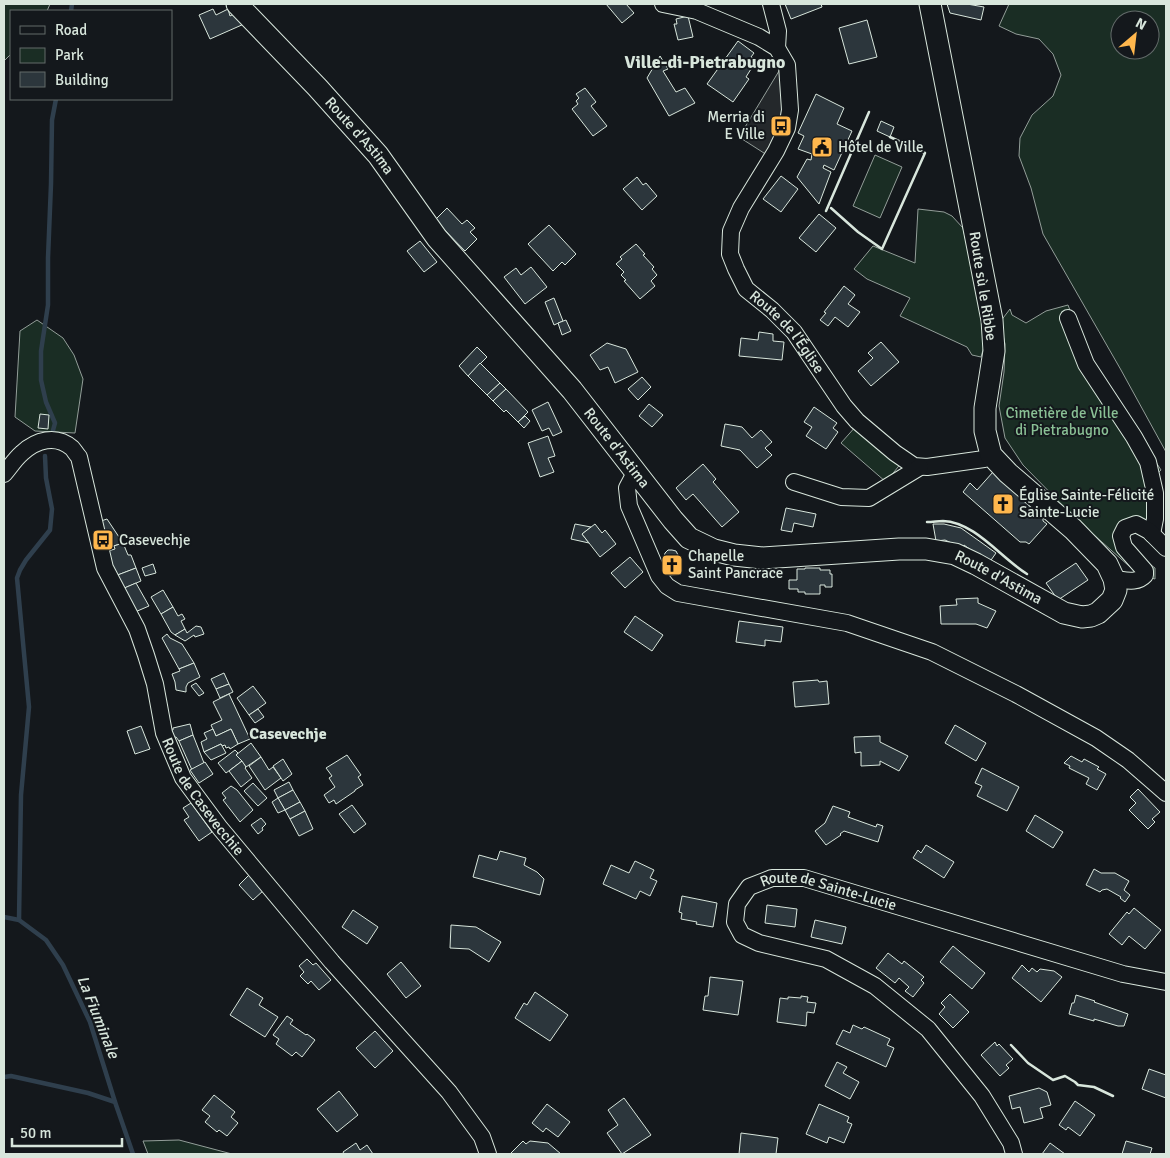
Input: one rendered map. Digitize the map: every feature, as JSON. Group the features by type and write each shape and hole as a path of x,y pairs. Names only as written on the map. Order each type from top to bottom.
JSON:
{"main road":[{"name":"Route d'Astima","path":"238,4 317,87 378,155 437,238 572,390 689,538 714,550 734,555 762,558 899,549 926,549 954,554 976,564 1064,613 1082,617 1098,613 1112,600 1116,590 1114,579"},
{"name":"Route sù le Ribbe","path":"930,4 992,320 994,352 985,408 985,431 991,455 1008,473 1073,529 1107,564 1114,579"}],"street":[{"path":"663,4 697,12 759,37 777,48 778,31 771,4"},
{"name":"Route de l'Église","path":"777,48 787,64 790,110 787,128 776,151 741,208 731,231 730,254 746,289 772,310 794,332 844,406 857,421 895,453 914,466 920,467"},
{"path":"1068,318 1086,364 1134,437 1148,462 1155,493 1155,519 1152,534"},
{"name":"Route de Casevecchie","path":"4,474 22,453 34,444 48,439 58,440 75,452 105,568 143,646 155,684 164,733 183,778 220,828 332,962 449,1092 482,1137 488,1154"},
{"path":"794,482 841,497 869,498 920,467 984,459 991,455"},
{"path":"636,471 627,488 629,506 659,576 667,586 678,592 847,623 932,652 1016,694 1096,738 1128,760 1166,793"},
{"path":"1114,579 1136,581 1145,575 1145,571 1124,547 1122,536 1126,528 1136,524 1149,531 1166,548"},
{"name":"Route de Sainte-Lucie","path":"1014,1154 1011,1143 982,1096 928,1029 875,986 826,959 759,943 742,935 735,922 737,904 749,887 772,878 804,878 1123,974 1166,982"}],"green space":[{"path":"4,4 50,4 47,10 10,10 10,55 4,61"},
{"path":"1009,4 1166,4 1166,452 1043,234 1031,188 1019,156 1020,138 1032,115 1053,96 1061,75 1053,54 1039,39 1016,34 999,26"},
{"path":"875,155 902,167 880,218 853,206"},
{"path":"918,209 944,212 952,216 963,228 987,336 981,357 972,355 967,347 900,316 910,298 867,279 854,269 873,246 915,263"},
{"name":"Cimetière de Ville di Pietrabugno","path":"1068,305 1093,364 1161,470 1152,482 1150,489 1147,525 1133,519 1127,547 1155,568 1155,579 1138,574 1076,519 1023,465 1005,438 999,406 1004,372 1005,344 1000,322 1010,309 1012,315 1026,323 1046,311"},
{"path":"37,320 63,338 74,355 83,379 75,433 35,431 15,417 20,331"},
{"path":"857,425 902,462 886,482 841,443"},
{"path":"179,1140 232,1154 148,1154 143,1141"}],"shaded area":[{"path":"782,66 785,92 782,117 767,155 739,137"}],"building":[{"path":"606,4 626,4 634,13 622,23"},
{"path":"785,4 821,4 822,7 791,19"},
{"path":"947,4 967,4 984,7 981,20 950,13"},
{"path":"213,9 216,15 228,9 230,16 236,13 244,24 210,39 199,15"},
{"path":"688,16 693,37 678,40 674,24 677,24 676,19"},
{"path":"867,20 877,57 849,64 839,28"},
{"path":"738,41 754,53 751,57 755,59 749,67 751,69 746,77 749,79 733,102 707,84"},
{"path":"660,56 668,69 663,71 676,92 685,88 695,103 669,116 647,78"},
{"path":"585,88 596,102 591,106 607,126 593,136 572,109 578,104 576,101 579,98 576,94"},
{"name":"Hôtel de Ville","path":"816,94 844,108 837,124 852,131 834,170 824,165 823,168 831,172 819,204 797,177 807,159 811,160 812,154 798,149 804,136 798,133"},
{"path":"881,121 894,127 890,137 877,131"},
{"path":"781,176 798,189 781,212 763,199"},
{"path":"637,177 643,185 646,183 657,196 642,210 623,189"},
{"path":"447,208 462,224 467,220 475,228 470,232 477,239 465,251 435,220"},
{"path":"819,214 836,228 816,252 799,238"},
{"path":"549,225 576,254 565,265 562,262 553,271 528,244"},
{"path":"420,241 437,262 424,272 407,251"},
{"path":"636,244 654,267 652,269 657,275 651,281 655,286 640,299 624,281 626,280 621,275 624,272 616,264 622,259 620,257"},
{"path":"531,267 547,287 525,304 504,277 516,268 521,275"},
{"path":"844,286 855,295 848,304 860,312 848,327 835,317 828,326 820,320"},
{"path":"554,298 563,321 554,325 545,302"},
{"path":"566,320 571,331 562,335 558,323"},
{"path":"759,332 773,334 773,341 784,342 782,360 739,356 741,338 758,340"},
{"path":"881,342 899,362 871,386 858,371 873,358 868,353"},
{"path":"607,343 626,349 638,372 615,383 608,367 600,370 590,355"},
{"path":"477,347 487,357 468,376 459,366"},
{"path":"480,363 500,383 487,395 468,376"},
{"path":"642,377 651,387 638,400 628,389"},
{"path":"500,383 506,389 493,401 487,395"},
{"path":"506,389 528,412 518,422 493,401"},
{"path":"548,402 562,432 553,436 549,428 542,431 532,410"},
{"path":"649,404 663,415 652,427 639,416"},
{"path":"814,407 837,423 833,428 838,432 826,449 806,436 812,427 804,422"},
{"path":"40,414 49,415 48,429 38,428"},
{"path":"525,416 530,421 524,428 518,422"},
{"path":"725,424 742,427 752,438 761,430 772,442 765,448 772,455 757,468 740,450 721,446"},
{"path":"548,436 555,456 548,458 554,472 540,477 528,443"},
{"path":"703,464 716,479 713,482 739,512 722,527 693,494 686,500 676,488"},
{"name":"Église Sainte-Félicité Sainte-Lucie","path":"993,472 1043,515 1043,521 1047,524 1029,544 1020,542 963,492 970,483 977,490"},
{"path":"786,508 816,514 813,527 794,523 792,532 781,530"},
{"path":"107,519 123,543 107,548 101,521"},
{"path":"575,524 591,527 582,534 589,543 571,539"},
{"path":"595,524 602,533 605,530 616,544 600,557 582,534"},
{"path":"933,524 944,524 961,528 996,553 989,563 964,545 962,548 945,540 936,541"},
{"path":"123,543 128,555 131,555 136,568 115,576 108,551 115,549 114,546"},
{"name":"Chapelle Saint Pancrace","path":"668,550 676,551 681,574 666,576 664,557"},
{"path":"630,557 643,572 625,588 611,573"},
{"path":"1076,563 1088,580 1058,600 1046,583"},
{"path":"153,564 156,573 145,576 142,568"},
{"path":"136,568 141,581 122,589 115,576"},
{"path":"797,569 830,570 830,574 832,574 832,587 820,585 820,594 805,594 805,592 798,592 798,589 789,589 789,580 797,580"},
{"path":"136,583 149,606 135,612 122,589"},
{"path":"163,590 173,607 161,614 151,597"},
{"path":"978,598 978,603 996,611 987,628 976,624 941,624 940,606 957,605 956,599"},
{"path":"173,607 178,616 182,614 185,619 181,621 185,629 175,635 171,632 161,614"},
{"path":"635,616 663,635 652,651 624,632"},
{"path":"739,621 783,627 781,642 765,640 765,646 736,642"},
{"path":"196,626 201,627 204,634 195,637 194,635 185,641 175,635 185,629 187,633"},
{"path":"167,634 170,638 182,644 194,663 179,669 162,638"},
{"path":"194,663 200,677 188,683 186,692 176,690 172,674"},
{"path":"224,673 229,684 216,689 211,679"},
{"path":"818,680 819,682 827,681 829,704 795,707 793,682"},
{"path":"196,683 204,693 199,696 191,686"},
{"path":"229,684 233,692 220,698 216,689"},
{"path":"253,686 266,703 249,715 237,698"},
{"path":"229,694 250,739 238,744 231,729 216,736 211,725 222,720 213,702"},
{"path":"258,709 264,717 255,723 249,715"},
{"path":"190,724 193,735 179,741 176,737 172,738 170,730"},
{"path":"955,725 986,743 976,761 945,743"},
{"path":"141,726 150,749 135,754 127,731"},
{"path":"213,729 216,736 231,729 238,744 230,749 221,744 204,752 201,742 207,739 204,733"},
{"path":"193,735 204,763 192,770 179,741"},
{"path":"880,736 880,742 908,756 899,771 880,761 880,765 861,766 861,752 855,753 854,737"},
{"path":"251,743 261,757 246,767 236,755"},
{"path":"221,744 226,753 211,760 204,752"},
{"path":"235,750 238,753 236,755 242,761 226,773 218,763"},
{"path":"347,755 361,775 358,777 363,785 336,804 334,800 329,803 324,795 335,787 329,778 332,776 326,768"},
{"path":"1071,756 1082,762 1084,759 1099,767 1097,769 1106,774 1097,790 1086,784 1089,778 1069,768 1070,766 1064,763"},
{"path":"261,757 269,770 273,767 281,778 265,790 249,766"},
{"path":"283,759 292,774 283,781 273,766"},
{"path":"242,761 252,778 241,787 229,771"},
{"path":"205,762 213,774 199,783 190,770"},
{"path":"982,768 1019,787 1007,811 977,796 982,786 975,783"},
{"path":"289,782 293,790 278,798 274,790"},
{"path":"253,783 267,798 258,806 244,791"},
{"path":"231,786 237,790 253,810 240,822 223,800 226,798 222,793"},
{"path":"1138,789 1160,812 1152,819 1155,822 1148,829 1129,810 1136,803 1130,797"},
{"path":"293,790 300,802 285,810 278,798"},
{"path":"278,798 285,810 278,813 272,802"},
{"path":"300,802 305,811 290,819 285,810"},
{"path":"191,803 212,832 199,841 184,820 189,817 183,808"},
{"path":"352,805 366,824 354,833 339,814"},
{"path":"833,806 850,812 848,817 876,827 877,824 883,826 878,842 844,831 826,845 815,831 825,823"},
{"path":"305,811 313,829 299,836 290,819"},
{"path":"1035,815 1063,832 1053,848 1026,831"},
{"path":"261,818 266,824 258,834 251,825"},
{"path":"926,845 954,862 944,878 913,858 918,850 921,853"},
{"path":"500,851 526,858 524,865 537,872 544,879 540,895 473,877 479,855 497,860"},
{"path":"635,861 654,870 650,878 657,881 650,896 640,891 636,899 603,884 611,865 629,873"},
{"path":"1094,869 1101,873 1115,873 1129,881 1124,890 1130,895 1125,902 1121,897 1107,889 1100,892 1086,885"},
{"path":"249,875 264,890 253,900 239,885"},
{"path":"682,896 717,903 713,927 681,919 682,913 679,912"},
{"path":"767,905 797,909 795,927 765,923"},
{"path":"1134,908 1161,930 1145,949 1129,936 1122,945 1109,934 1127,912 1129,914"},
{"path":"353,910 378,927 367,944 342,927"},
{"path":"815,920 846,927 842,944 811,937"},
{"path":"451,925 476,927 501,942 489,962 469,949 450,948"},
{"path":"953,946 985,973 972,989 940,962"},
{"path":"888,953 902,964 904,961 924,977 921,980 924,983 913,997 905,991 909,987 899,978 895,983 876,968"},
{"path":"307,959 313,965 316,963 331,980 319,990 311,981 308,984 300,976 304,972 299,966"},
{"path":"401,962 421,986 406,998 387,974"},
{"path":"1022,965 1029,972 1032,968 1037,972 1040,969 1054,971 1062,977 1041,1002 1012,978"},
{"path":"710,977 743,981 738,1015 703,1010 705,996 708,996"},
{"path":"247,988 263,998 259,1005 278,1017 265,1037 230,1015"},
{"path":"535,992 568,1015 550,1041 515,1018 524,1003 527,1005"},
{"path":"950,994 969,1012 953,1028 939,1014 945,1007 941,1003"},
{"path":"1076,995 1128,1014 1124,1026 1094,1019 1094,1021 1069,1014"},
{"path":"801,996 808,997 807,1002 816,1003 814,1013 807,1012 806,1026 777,1022 780,998 801,998"},
{"path":"287,1016 293,1020 290,1024 315,1040 302,1057 296,1052 292,1056 276,1044 279,1039 273,1035"},
{"path":"853,1025 862,1029 864,1027 890,1039 887,1045 894,1048 886,1067 836,1044 843,1030 850,1033"},
{"path":"375,1031 393,1051 375,1068 356,1048"},
{"path":"995,1042 997,1046 999,1044 1013,1059 1006,1065 1009,1068 1000,1076 981,1055"},
{"path":"837,1062 847,1067 843,1073 859,1082 850,1099 825,1086"},
{"path":"1149,1069 1166,1075 1166,1098 1142,1089"},
{"path":"1039,1088 1047,1092 1051,1105 1040,1108 1043,1118 1024,1123 1020,1107 1012,1109 1009,1096"},
{"path":"339,1091 358,1115 337,1132 317,1109"},
{"path":"214,1095 235,1112 231,1117 238,1123 227,1136 219,1130 217,1132 205,1122 210,1116 202,1110"},
{"path":"624,1098 651,1135 622,1154 607,1133 618,1125 608,1110"},
{"path":"1075,1101 1095,1115 1080,1136 1068,1127 1066,1130 1059,1125"},
{"path":"547,1104 570,1122 558,1137 546,1128 543,1132 532,1123"},
{"path":"819,1104 849,1117 847,1122 852,1124 844,1143 829,1137 827,1143 806,1134"},
{"path":"741,1133 778,1138 776,1154 739,1154"},
{"path":"523,1141 526,1144 530,1141 548,1143 561,1154 510,1154"},
{"path":"1126,1141 1152,1148 1150,1154 1122,1154"},
{"path":"356,1143 360,1150 367,1145 373,1154 344,1154 343,1152"},
{"path":"1050,1143 1065,1154 1042,1154"}],"waterway":[{"path":"71,10 72,4"},
{"path":"52,434 55,423 46,402 41,380 41,351 48,305 52,120 56,100"},
{"path":"19,920 21,795 29,707 17,578 26,560 50,530 52,509 46,478 45,456"},
{"name":"La Fiuminale","path":"4,917 19,920 46,940 63,965 90,1022 133,1154"},
{"path":"4,1077 11,1076 88,1093 115,1102"}],"wall":[{"path":"826,211 869,112"},
{"path":"831,208 858,232 882,249 925,153 890,137"},
{"path":"927,522 943,521 966,527 1027,574"},
{"path":"1011,1045 1028,1063 1053,1080 1065,1076 1078,1085 1094,1087 1113,1096"}],"place":[{"name":"Merria di E Ville","path":"781,126"},
{"name":"Hôtel de Ville","path":"822,147"},
{"name":"Église Sainte-Félicité Sainte-Lucie","path":"1003,504"},
{"name":"Casevechje","path":"103,540"},
{"name":"Chapelle Saint Pancrace","path":"672,565"}],"district":[{"name":"Ville-di-Pietrabugno","path":"705,62"},
{"name":"Casevechje","path":"288,734"}]}
